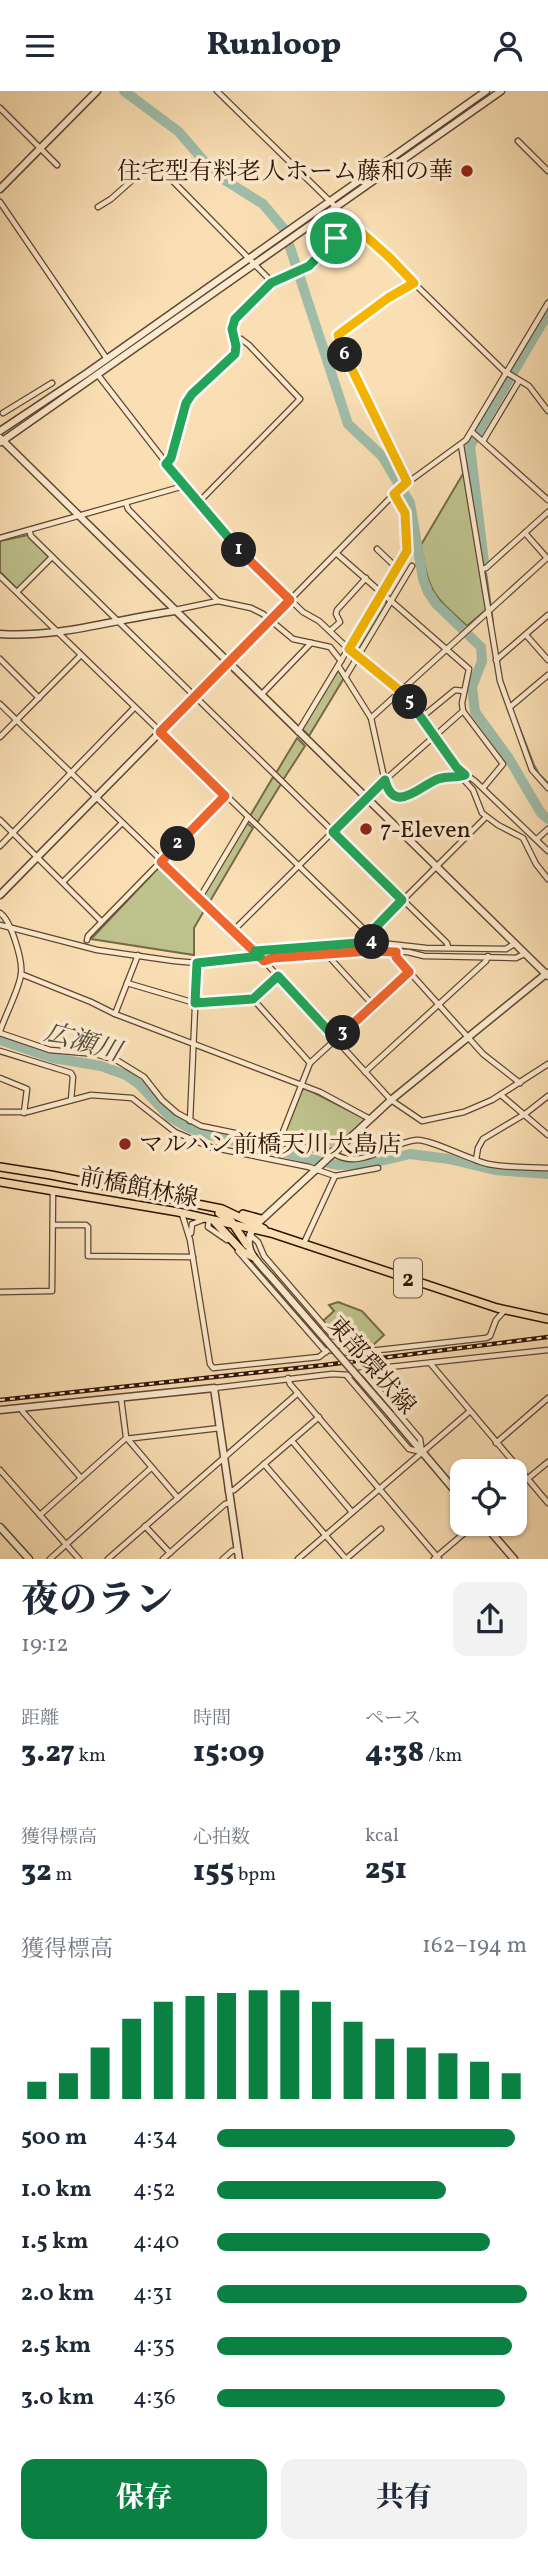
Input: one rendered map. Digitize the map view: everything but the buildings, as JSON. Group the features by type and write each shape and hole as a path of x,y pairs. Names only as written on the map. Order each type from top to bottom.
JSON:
{"main road":[{"name":"前橋館林線","path":"0,1167 222,1209 270,1233 505,1310 548,1319"},
{"name":"前橋館林線","path":"0,1182 255,1227"},
{"path":"181,1202 221,1213 234,1225 247,1245"},
{"path":"209,1220 242,1251 253,1257"}],"street":[{"path":"0,189 97,91"},
{"path":"217,91 509,374 529,386 548,411"},
{"path":"0,432 486,91"},
{"path":"247,1245 255,1227 391,1100 547,974 1,441 292,240 501,91"},
{"path":"0,108 41,146 57,165"},
{"path":"518,141 548,171"},
{"path":"98,207 147,167 156,164 272,282"},
{"path":"0,202 107,359"},
{"path":"166,464 171,458 184,407 192,394 235,354 237,349 232,329 234,321 272,282 302,271 351,223"},
{"path":"406,483 337,336 373,308 414,283"},
{"path":"477,436 548,303"},
{"path":"198,503 300,399 249,345 239,338 234,338"},
{"path":"98,375 166,464 243,555 290,600 400,691 436,735 457,768 483,788 548,851"},
{"path":"0,895 397,491 477,436 519,381"},
{"path":"3,413 52,383"},
{"path":"34,395 41,404"},
{"path":"477,436 548,500"},
{"path":"461,445 496,660 533,770 548,788"},
{"path":"0,538 184,486"},
{"path":"298,732 408,549 405,513 397,491"},
{"path":"126,503 128,509 218,601"},
{"path":"482,569 548,512"},
{"path":"29,530 31,536 52,557 447,943 448,947"},
{"path":"371,718 548,558 525,533"},
{"path":"377,548 397,568"},
{"path":"336,553 469,669 463,711 503,764 483,788"},
{"path":"17,592 52,557"},
{"path":"346,675 412,566"},
{"path":"0,576 369,934 372,942"},
{"path":"330,631 340,622 337,610 366,578"},
{"path":"0,635 26,637 58,633 218,601 259,611 293,639 328,646 371,718 390,792 398,796 414,794 437,779 465,775"},
{"path":"496,660 548,615"},
{"path":"526,635 548,660"},
{"path":"261,695 311,643"},
{"path":"0,737 81,655"},
{"path":"0,659 38,698"},
{"path":"510,707 548,675"},
{"path":"422,717 456,690 464,691"},
{"path":"0,704 262,958 391,1100 425,1122 472,1109 500,1095 548,1064"},
{"path":"0,846 134,708"},
{"path":"233,931 385,780 463,711"},
{"path":"465,775 464,779 480,810 486,817 523,838 536,864 548,879"},
{"path":"467,784 472,779"},
{"path":"88,940 88,936 102,921 225,796"},
{"path":"199,899 248,817"},
{"path":"369,934 486,817"},
{"path":"0,820 102,921"},
{"path":"63,882 122,823"},
{"path":"537,839 548,828"},
{"path":"0,913 7,918 11,929 21,974 0,1032 50,1050 96,1054 118,1061 140,1074 171,1109 190,1121 208,1128 340,1158 370,1156 394,1145 421,1140 491,1164 548,1168"},
{"path":"0,925 97,950 197,963 369,951 424,956 516,958 524,954"},
{"path":"255,951 372,942 426,948 506,949 514,944"},
{"path":"396,952 396,957 468,1037 487,1057 520,1083"},
{"path":"329,954 331,960 373,1005"},
{"path":"115,1014 138,955"},
{"path":"365,1072 486,961 488,956"},
{"path":"190,1121 197,963"},
{"path":"279,1142 310,1063 409,972"},
{"path":"21,974 115,1014 320,1091 371,1119"},
{"path":"127,983 195,1003 253,999 278,976"},
{"path":"253,999 310,1063"},
{"path":"0,1051 71,1073 71,1100"},
{"path":"0,1078 27,1089 24,1113"},
{"path":"0,1112 24,1113 94,1095 132,1098 175,1132 204,1145 335,1175 377,1168"},
{"path":"500,1095 548,1135"},
{"path":"476,1160 483,1139 525,1114 548,1096"},
{"path":"304,1243 335,1175"},
{"path":"0,1292 52,1291 53,1190"},
{"path":"178,1212 185,1218 190,1240 212,1368 319,1357 326,1352 350,1353 486,1338 490,1336 496,1319 505,1310"},
{"path":"190,1240 192,1224 209,1220 208,1227 234,1246 326,1352"},
{"path":"53,1226 86,1225 88,1256 193,1257"},
{"path":"255,1227 264,1256 333,1336"},
{"name":"東部環状線","path":"247,1245 253,1257 450,1485"},
{"path":"0,1410 288,1378 347,1375 380,1368 548,1350"},
{"path":"430,1363 510,1459"},
{"path":"364,1373 420,1439 422,1452"},
{"path":"347,1375 409,1449 422,1452"},
{"path":"288,1378 437,1558 462,1536"},
{"path":"214,1388 239,1559"},
{"path":"108,1559 298,1393"},
{"path":"121,1398 127,1439 178,1497"},
{"path":"496,1443 548,1398"},
{"path":"22,1408 81,1478"},
{"path":"298,1559 469,1412"},
{"path":"229,1492 319,1417"},
{"path":"40,1515 127,1439 220,1428"},
{"path":"292,1441 352,1512"},
{"path":"548,1462 527,1479 548,1503"},
{"path":"264,1464 346,1559 381,1529"},
{"path":"50,1559 151,1468"},
{"path":"0,1470 79,1559"},
{"path":"163,1559 225,1504 230,1503"},
{"path":"145,1526 170,1553"},
{"path":"0,1527 29,1559"},
{"path":"494,1536 514,1559"},
{"path":"223,1559 237,1550"}],"green space":[{"path":"464,472 487,609 467,626 446,607 434,591 421,545"},
{"path":"28,535 48,556 48,560 16,588 0,572 0,541"},
{"path":"381,599 387,604 358,651 353,646"},
{"path":"338,670 344,678 309,736 302,729"},
{"path":"297,738 305,746 283,780 276,773"},
{"path":"273,777 281,784 257,823 250,816"},
{"path":"247,823 253,828 209,903 203,895"},
{"path":"159,867 205,909 194,928 194,955 91,939"},
{"path":"305,1088 364,1118 364,1121 333,1149 285,1140 283,1137"},
{"path":"338,1302 362,1311 384,1335 371,1347 347,1349 323,1321 334,1311 329,1305"}],"waterway":[{"path":"124,91 179,132 215,174 263,204 284,229 348,424 382,456 410,503 423,579 428,592 436,604 481,647 482,661 472,687 475,712 508,757 541,813 548,819"},
{"path":"484,562 470,446 548,313"},
{"path":"486,573 493,622"},
{"path":"509,700 534,765 548,783"},
{"name":"広瀬川","path":"0,1040 53,1058 101,1066 126,1075 140,1085 170,1117 209,1135 337,1165 368,1164 410,1154 449,1159 495,1170 548,1174"}],"railway":[{"path":"0,1400 325,1365 548,1337"}],"place":[{"name":"住宅型有料老人ホーム藤和の華","path":"467,171"},
{"name":"7-Eleven","path":"366,829"},
{"name":"マルハン前橋天川大島店","path":"125,1144"}],"route":[{"path":"336,238 302,271 271,283 235,319 232,324 237,349 235,354 192,394 183,409 171,458 166,464 243,555 290,600 160,732 225,796 161,862 248,946 255,951 264,961 353,952 396,952 396,957 409,972 336,1039 278,976 253,999 195,1003 197,963 230,961 254,958 260,956 255,951 372,942 369,934 402,900 333,832 385,780 390,792 398,796 414,794 437,779 465,775 457,768 436,735 404,694 349,649 408,549 405,513 394,494 407,482 337,336 373,308 414,283 351,223 336,238"}]}
